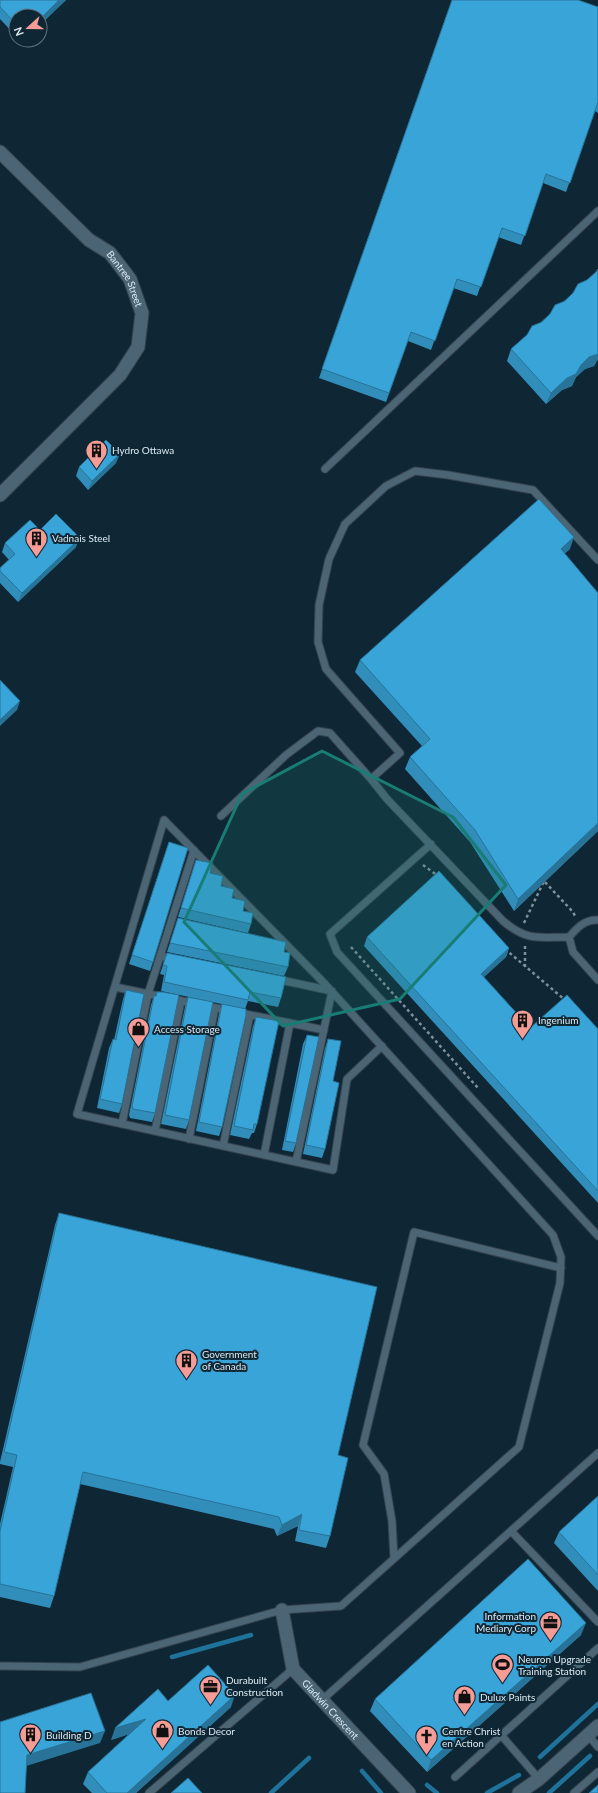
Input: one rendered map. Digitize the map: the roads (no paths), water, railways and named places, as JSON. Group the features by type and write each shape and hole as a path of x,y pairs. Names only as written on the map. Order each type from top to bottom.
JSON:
{"street":[{"name":"Bantree Street","path":"0,152 89,240 110,253 130,279 142,312 138,347 120,375 0,495"},
{"path":"282,1610 293,1669"},
{"name":"Gladwin Crescent","path":"293,1669 409,1793"},
{"path":"524,1792 598,1726"}],"lane":[{"path":"325,469 598,211"},
{"path":"371,779 400,753 326,670 318,642 319,605 329,560 346,524 350,520 386,486 415,471 448,475 533,490 598,560"},
{"path":"221,816 286,755 318,730 330,733 387,799 503,921 516,932 527,937 569,937"},
{"path":"0,1666 80,1667 282,1610 341,1606 519,1447 560,1283 561,1257 553,1235 382,1046 332,991 164,820 77,1114 333,1170 347,1079 382,1046"},
{"path":"431,844 330,934 337,952 598,1236"},
{"path":"122,1124 148,994 160,956 175,922 194,850"},
{"path":"569,937 578,926 592,920 598,920"},
{"path":"569,937 573,952 598,980"},
{"path":"274,944 289,947"},
{"path":"160,956 183,961"},
{"path":"269,978 332,991"},
{"path":"115,987 324,1030"},
{"path":"296,1162 332,991"},
{"path":"155,1131 181,1001"},
{"path":"189,1138 215,1008"},
{"path":"223,1146 250,1015"},
{"path":"264,1155 290,1023"},
{"path":"394,1558 392,1521 384,1474 363,1445 414,1232 561,1268"},
{"path":"322,1700 598,1453"},
{"path":"511,1531 598,1622"},
{"path":"455,1777 598,1648"},
{"path":"149,1793 293,1669"},
{"path":"501,1735 539,1779"},
{"path":"588,1735 598,1747"},
{"path":"574,1793 598,1772"}],"waterway":[{"path":"172,1657 251,1635"},
{"path":"540,1757 598,1704"},
{"path":"549,1793 590,1756"},
{"path":"271,1793 309,1758"},
{"path":"362,1771 381,1793"},
{"path":"487,1793 519,1775"},
{"path":"427,1785 437,1793"}],"place":[{"name":"Hydro Ottawa","path":"96,470"},
{"name":"Vadnais Steel","path":"36,558"},
{"name":"Ingenium","path":"522,1040"},
{"name":"Access Storage","path":"139,1048"},
{"name":"Government of Canada","path":"187,1380"},
{"name":"Information Mediary Corp","path":"551,1642"},
{"name":"Neuron Upgrade Training Station","path":"503,1684"},
{"name":"Durabuilt Construction","path":"210,1706"},
{"name":"Dulux Paints","path":"465,1716"},
{"name":"Bonds Decor","path":"163,1750"},
{"name":"Building D","path":"31,1754"},
{"name":"Centre Christ en Action","path":"426,1756"}]}
